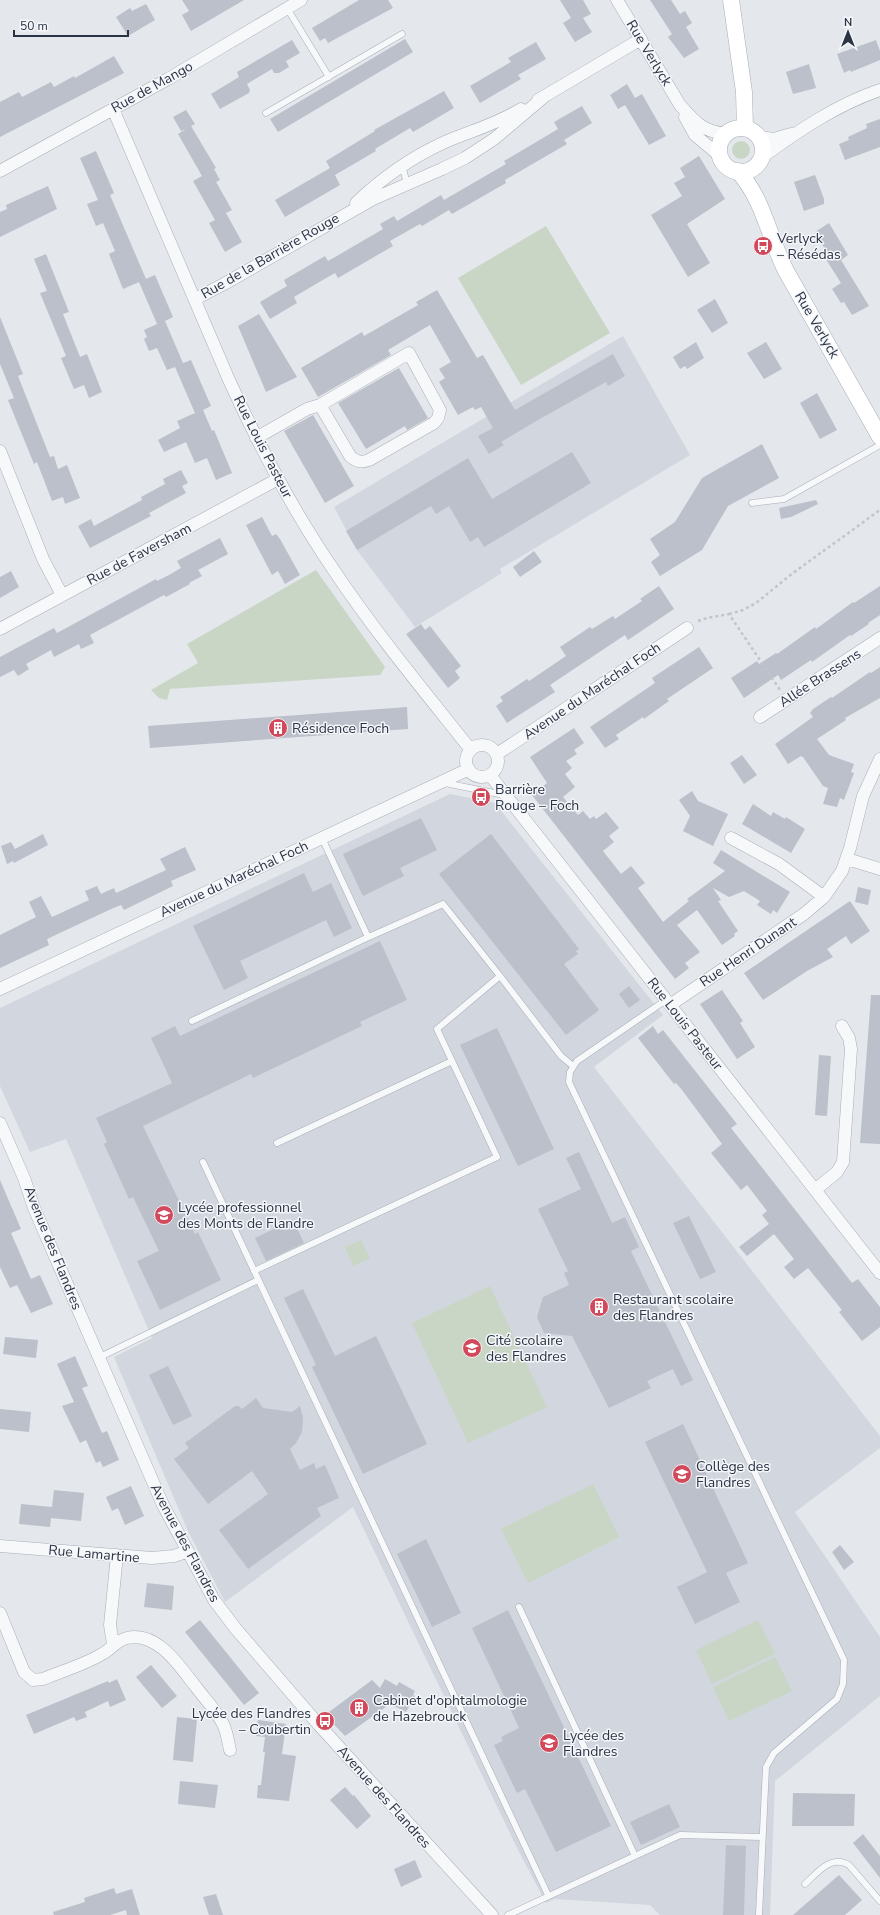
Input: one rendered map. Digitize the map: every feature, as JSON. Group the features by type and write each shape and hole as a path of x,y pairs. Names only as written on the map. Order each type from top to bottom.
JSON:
{"street":[{"name":"Rue de Mango","path":"0,171 168,79 301,0"},
{"name":"Rue Verlyck","path":"617,0 680,105 692,130 702,141 720,156"},
{"path":"731,0 744,92 745,128"},
{"name":"Rue de la Barrière Rouge","path":"345,213 376,184 402,166 428,151 505,118 641,39"},
{"path":"760,161 763,149 759,137 752,130 736,128 727,133 720,143 720,156 725,165 738,171 748,170 803,129 841,106 880,90"},
{"name":"Rue de la Barrière Rouge","path":"195,299 224,284 345,213 388,191 442,170 484,146 503,132 545,96"},
{"name":"Rue Verlyck","path":"680,105 699,125 713,132 727,133"},
{"name":"Rue Louis Pasteur","path":"113,109 256,438 278,479 314,540 342,582 414,678 471,750"},
{"path":"759,137 770,139 778,138 803,129"},
{"name":"Rue Verlyck","path":"760,161 759,182 762,209"},
{"name":"Rue Verlyck","path":"738,171 748,183 762,209 776,251 786,271 880,437"},
{"path":"256,438 307,408 320,405 409,353 440,410 438,418 434,423 370,460 360,462 354,460 350,456 320,405"},
{"path":"0,451 43,558 62,596"},
{"name":"Rue de Faversham","path":"0,629 278,479"},
{"name":"Avenue du Maréchal Foch","path":"497,754 687,628"},
{"name":"Allée Brassens","path":"760,717 880,638"},
{"path":"478,746 491,748 497,754 498,765 494,772 490,775 479,777 474,775 469,769 467,759 471,750 478,746"},
{"name":"Rue Henri Dunant","path":"668,1002 804,914 824,897 839,877 847,859 863,796 880,759"},
{"name":"Avenue du Maréchal Foch","path":"0,989 469,769"},
{"name":"Rue Louis Pasteur","path":"490,775 880,1273"},
{"path":"731,838 779,864 824,897"},
{"path":"847,859 880,869"},
{"path":"815,1190 837,1172 843,1162 851,1049 849,1038 842,1026"},
{"name":"Avenue des Flandres","path":"0,1123 34,1208 160,1500 186,1552 214,1600 230,1622 319,1725 492,1915"},
{"name":"Rue Lamartine","path":"0,1546 160,1558 186,1552"},
{"path":"113,1644 110,1626 117,1555"},
{"path":"0,1613 24,1672 34,1680 43,1679 97,1657 106,1652 113,1644 128,1638 151,1641 164,1650 217,1714 226,1732 230,1750"}],"lane":[{"path":"287,8 329,77"},
{"path":"266,113 402,34"},
{"path":"474,131 484,146"},
{"path":"402,166 407,183"},
{"path":"752,503 784,499 880,445"},
{"path":"441,782 505,795"},
{"path":"322,838 368,938"},
{"path":"192,1021 444,904 562,1056 573,1066"},
{"path":"254,1271 497,1156 437,1029 500,976"},
{"path":"668,1002 577,1061 569,1076 571,1087 844,1660 843,1684 837,1699 774,1753 768,1762 762,1837 759,1915"},
{"path":"277,1143 452,1061"},
{"path":"204,1162 258,1280 548,1895"},
{"path":"98,1358 258,1280"},
{"path":"519,1607 634,1856"},
{"path":"508,1915 548,1895 680,1835 762,1837"},
{"path":"805,1884 826,1864 834,1861 844,1862 848,1864 880,1901"}],"path":[{"path":"687,628 707,618 743,610 756,602 798,569 880,510"},
{"path":"729,614 786,699"}],"shaded area":[{"path":"623,336 690,455 500,569 502,573 415,627 357,550 334,507"},
{"name":"Cité scolaire des Flandres","path":"450,794 495,803 663,1015 594,1067 880,1436 880,1448 795,1512 880,1637 880,1696 775,1781 770,1915 660,1915 650,1905 554,1899 546,1903 518,1850 353,1507 225,1602 188,1531 114,1357 152,1338 66,1139 30,1152 0,1086 0,1008"}],"green space":[{"path":"741,141 747,144 750,150 747,156 741,159 735,156 732,150 735,144"},
{"path":"546,226 610,333 521,385 458,278"},
{"path":"316,570 385,667 380,675 170,689 167,700 159,698 151,690 198,663 187,644"},
{"path":"361,1240 370,1258 353,1266 345,1247"},
{"path":"490,1286 547,1407 468,1443 412,1323"},
{"path":"593,1484 619,1537 528,1583 501,1529"},
{"path":"758,1620 775,1654 712,1684 696,1650"},
{"path":"775,1657 792,1691 729,1721 713,1687"}],"building":[{"path":"182,0 244,0 191,31 182,15 189,11"},
{"path":"359,0 388,0 393,8 328,43 325,38 320,41 312,28"},
{"path":"560,0 583,0 591,14 583,18 592,32 575,42 563,23 571,18"},
{"path":"650,0 671,0 680,14 685,11 692,23 686,27 699,49 684,58 668,37 672,34"},
{"path":"146,4 155,20 128,36 116,17 130,8 132,11"},
{"path":"405,39 413,52 278,132 270,119"},
{"path":"292,40 300,53 286,61 289,67 279,73 274,73 272,69 247,84 250,90 249,93 220,109 211,94 239,77 237,72"},
{"path":"876,40 880,51 880,60 851,72 850,70 844,73 837,54"},
{"path":"536,42 546,59 518,75 521,79 480,103 470,86 511,62 508,58"},
{"path":"114,56 124,73 0,137 0,102 19,92 22,97 51,82 54,87 74,76 75,78"},
{"path":"809,64 816,88 793,94 786,72"},
{"path":"627,84 635,98 642,94 666,136 649,145 625,105 618,109 610,95"},
{"path":"444,91 454,108 413,132 410,128 375,149 376,151 335,175 340,185 285,217 275,200 330,168 326,161 375,131 374,130"},
{"path":"582,106 592,123 564,140 567,144 505,180 506,183 452,214 449,210 422,226 420,224 390,241 393,246 338,278 335,273 321,281 294,297 297,303 270,319 260,302 287,286 284,280 325,256 328,261 342,253 383,229 380,224 394,216 397,221 441,195 444,200 506,164 504,161 558,129 554,122"},
{"path":"186,110 195,124 191,126 216,168 214,169 220,180 216,182 232,210 226,213 242,242 225,252 209,223 215,220 193,181 202,176 178,134 186,129 181,131 173,117"},
{"path":"880,119 880,147 845,160 839,144 849,140 848,137 867,128 866,124"},
{"path":"96,151 114,193 110,195 146,279 123,289 109,254 115,251 103,223 96,226 87,204 98,200 80,158"},
{"path":"699,156 725,199 687,224 710,263 688,277 651,215 682,196 674,183 685,177 680,168"},
{"path":"815,175 824,199 824,204 804,211 794,182"},
{"path":"48,186 57,209 0,237 0,212 7,209 6,205"},
{"path":"829,223 848,255 841,260 869,306 852,315 844,302 841,303 832,289 841,283 822,253 826,251 815,232"},
{"path":"46,254 69,312 63,314 80,357 87,354 102,392 89,398 84,385 74,389 61,358 66,356 40,293 47,291 34,259"},
{"path":"155,275 173,317 165,321 183,363 191,360 211,406 203,410 212,431 214,430 232,473 216,480 207,458 195,463 186,442 164,452 158,440 180,428 177,421 195,413 175,367 167,370 157,348 149,351 144,339 147,337 144,330 157,324 139,282"},
{"path":"437,290 477,358 483,355 515,410 613,354 625,376 608,386 606,382 538,420 501,442 504,445 489,454 478,436 493,428 481,407 475,410 473,407 458,415 439,382 445,378 439,369 451,362 430,325 388,350 391,355 318,397 301,368 362,332 364,336 418,305 416,302"},
{"path":"715,299 728,323 712,333 697,310"},
{"path":"259,314 297,377 266,392 238,326"},
{"path":"0,317 23,374 18,376 50,457 54,456 58,469 67,465 80,498 65,504 63,497 52,501 37,462 34,464 8,400 14,398 0,364"},
{"path":"696,342 704,358 687,369 685,366 680,369 673,357"},
{"path":"766,342 782,369 764,379 747,353"},
{"path":"399,368 428,418 407,430 405,426 366,449 338,403"},
{"path":"817,393 837,430 820,439 800,403"},
{"path":"313,415 354,486 325,503 284,431"},
{"path":"762,444 779,478 728,506 702,550 660,576 651,562 660,555 650,539 675,522 702,478"},
{"path":"572,452 591,483 484,547 478,537 470,542 449,506 436,514 431,506 357,550 346,531 468,458 492,499"},
{"path":"181,470 188,483 182,486 186,493 149,513 151,516 90,548 78,526 91,519 94,526 142,500 141,497 165,484 163,479"},
{"path":"816,500 818,504 791,517 781,519 779,508"},
{"path":"262,517 272,536 276,534 280,539 300,575 285,584 278,571 272,575 246,525"},
{"path":"220,538 228,554 198,570 202,576 189,583 190,584 166,597 164,595 90,635 94,643 81,649 79,644 54,657 51,650 26,664 29,669 18,676 14,670 0,677 0,657 54,628 57,633 156,579 157,581 169,575 181,568 177,561"},
{"path":"534,551 542,562 520,577 513,567"},
{"path":"11,571 19,587 0,598 0,577"},
{"path":"659,586 674,609 628,640 625,635 550,685 555,692 507,723 496,706 503,701 500,697 527,679 529,681 566,656 560,647 590,627 592,629 613,616 615,619 642,601 640,599"},
{"path":"880,586 880,615 812,662 811,660 781,680 778,675 744,698 731,678 757,661 759,664 776,653 777,654 815,627 816,629 853,602 854,603"},
{"path":"421,624 425,630 430,626 461,666 455,671 460,678 448,688 406,634"},
{"path":"699,647 713,668 667,699 669,701 644,719 643,717 616,735 619,739 605,748 590,727 655,683 652,678"},
{"path":"880,667 880,698 845,718 846,720 817,739 829,755 854,764 851,772 854,773 844,800 840,798 837,807 823,804 828,788 823,786 803,757 801,756 788,764 775,744 813,717 810,713 813,709"},
{"name":"Résidence Foch","path":"407,707 408,729 150,748 148,726"},
{"path":"574,728 584,743 574,750 577,754 566,761 572,768 565,774 575,787 563,797 578,815 583,811 590,819 594,816 596,819 606,812 619,828 609,836 614,842 603,851 621,874 631,866 645,883 638,888 663,922 689,901 687,899 725,871 713,863 721,850 790,892 777,913 773,910 771,914 757,905 760,901 744,891 729,897 713,888 721,900 718,901 738,931 734,934 735,936 722,945 697,910 677,925 700,952 685,963 689,968 675,979 532,795 547,783 530,757"},
{"path":"742,755 757,775 744,784 730,763"},
{"path":"692,791 698,801 728,814 713,846 683,831 690,816 679,800"},
{"path":"753,804 771,816 773,812 785,819 786,817 805,829 791,853 742,824"},
{"path":"421,818 437,850 400,868 404,876 363,896 343,854"},
{"path":"43,834 48,845 14,863 13,861 7,864 1,846 11,842 15,849"},
{"path":"491,834 579,949 576,951 578,954 564,964 599,1010 566,1035 439,874"},
{"path":"185,847 196,870 171,881 173,886 124,910 121,905 47,939 49,945 0,968 0,935 36,917 29,902 41,896 52,917 89,900 85,891 97,886 101,894 114,888 116,893 166,870 160,859"},
{"path":"304,873 313,892 331,883 352,928 334,937 326,920 240,961 248,978 224,990 193,926"},
{"path":"858,887 871,890 868,905 855,902"},
{"path":"850,901 870,931 851,944 846,936 827,949 833,957 807,971 763,1000 744,973"},
{"path":"380,941 407,1000 360,1022 362,1026 253,1078 251,1074 143,1126 195,1234 198,1232 221,1280 160,1310 137,1261 159,1251 133,1197 129,1199 104,1144 107,1142 96,1118 172,1083 151,1038 175,1026 180,1036"},
{"path":"629,986 640,1000 629,1008 619,994"},
{"path":"722,990 743,1021 740,1023 755,1047 737,1059 700,1004"},
{"path":"871,995 880,995 880,1144 860,1143"},
{"path":"653,1026 658,1034 663,1030 737,1124 731,1128 852,1283 858,1279 880,1307 880,1327 862,1341 839,1312 842,1310 808,1268 794,1279 784,1267 794,1259 774,1234 747,1256 739,1247 769,1224 762,1215 767,1211 747,1185 741,1190 711,1153 722,1144 682,1090 676,1083 674,1084 638,1038"},
{"path":"497,1028 554,1149 518,1166 460,1045"},
{"path":"819,1055 831,1056 827,1116 815,1115"},
{"name":"Restaurant scolaire des Flandres","path":"579,1152 612,1223 625,1217 639,1247 631,1251 693,1380 681,1386 673,1369 647,1381 651,1388 609,1408 572,1336 544,1333 537,1317 543,1297 569,1285 564,1273 568,1271 538,1209 581,1189 566,1158"},
{"path":"0,1180 21,1229 11,1233 31,1279 40,1275 53,1304 31,1313 17,1285 10,1288 0,1267"},
{"path":"689,1216 716,1272 700,1279 673,1223"},
{"path":"293,1220 304,1243 266,1261 255,1238"},
{"path":"303,1289 335,1356 376,1336 427,1444 363,1474 312,1367 316,1365 284,1298"},
{"path":"5,1337 38,1340 36,1358 3,1354"},
{"path":"75,1356 88,1386 82,1388 102,1433 107,1431 119,1460 103,1467 100,1461 96,1463 86,1440 80,1443 62,1406 74,1402 57,1364"},
{"path":"168,1366 192,1416 173,1425 149,1375"},
{"path":"256,1398 263,1408 292,1412 300,1406 303,1418 302,1432 296,1443 290,1449 300,1470 314,1463 316,1469 325,1465 339,1498 317,1508 321,1516 248,1569 219,1530 268,1494 252,1471 208,1504 174,1459 189,1448 185,1443 235,1406 239,1406 242,1409"},
{"path":"0,1409 31,1412 29,1432 0,1429"},
{"path":"683,1424 748,1563 726,1573 740,1602 695,1624 677,1587 707,1572 645,1442"},
{"path":"131,1486 144,1516 125,1525 118,1508 112,1511 106,1497"},
{"path":"54,1490 84,1493 81,1521 51,1518 50,1527 19,1524 21,1504 52,1507"},
{"path":"426,1539 461,1613 432,1627 397,1554"},
{"path":"840,1545 854,1562 844,1570 832,1552"},
{"path":"147,1583 174,1586 172,1610 144,1607"},
{"name":"Lycée des Flandres","path":"508,1610 611,1826 556,1852 525,1789 517,1793 494,1745 503,1741 501,1737 519,1728 472,1628"},
{"path":"200,1620 259,1693 244,1705 185,1632"},
{"path":"151,1665 177,1696 162,1708 136,1677"},
{"path":"117,1679 126,1700 110,1707 108,1701 85,1712 87,1717 76,1721 74,1717 34,1734 26,1715 108,1681 109,1683"},
{"name":"Cabinet d'ophtalmologie de Hazebrouck","path":"385,1679 397,1686 399,1682 415,1691 413,1695 415,1696 406,1712 390,1704 345,1736 325,1715 372,1680 380,1688"},
{"path":"177,1717 197,1719 193,1762 173,1760"},
{"path":"258,1720 286,1724 282,1754 296,1756 289,1801 257,1798 258,1785 261,1785 265,1752 263,1752 265,1737 256,1736"},
{"path":"180,1781 218,1785 215,1808 178,1804"},
{"path":"345,1787 353,1796 354,1795 371,1816 357,1829 330,1800"},
{"path":"793,1793 855,1794 854,1826 792,1826"},
{"path":"669,1804 680,1827 641,1845 630,1822"},
{"path":"863,1834 880,1856 880,1878 853,1843"},
{"path":"726,1845 746,1846 744,1915 723,1915"},
{"path":"415,1860 422,1877 401,1887 394,1869"},
{"path":"839,1875 862,1900 845,1915 793,1915"},
{"path":"114,1888 116,1894 132,1889 140,1915 127,1915 126,1910 110,1915 54,1915 53,1912 85,1902 84,1898"},
{"path":"216,1894 223,1915 209,1915 203,1897"}],"place":[{"name":"Verlyck – Résédas","path":"763,246"},
{"name":"Résidence Foch","path":"278,728"},
{"name":"Barrière Rouge – Foch","path":"481,797"},
{"name":"Lycée professionnel des Monts de Flandre","path":"164,1215"},
{"name":"Restaurant scolaire des Flandres","path":"599,1307"},
{"name":"Cité scolaire des Flandres","path":"472,1348"},
{"name":"Collège des Flandres","path":"682,1474"},
{"name":"Cabinet d'ophtalmologie de Hazebrouck","path":"359,1708"},
{"name":"Lycée des Flandres – Coubertin","path":"325,1721"},
{"name":"Lycée des Flandres","path":"549,1743"}]}
